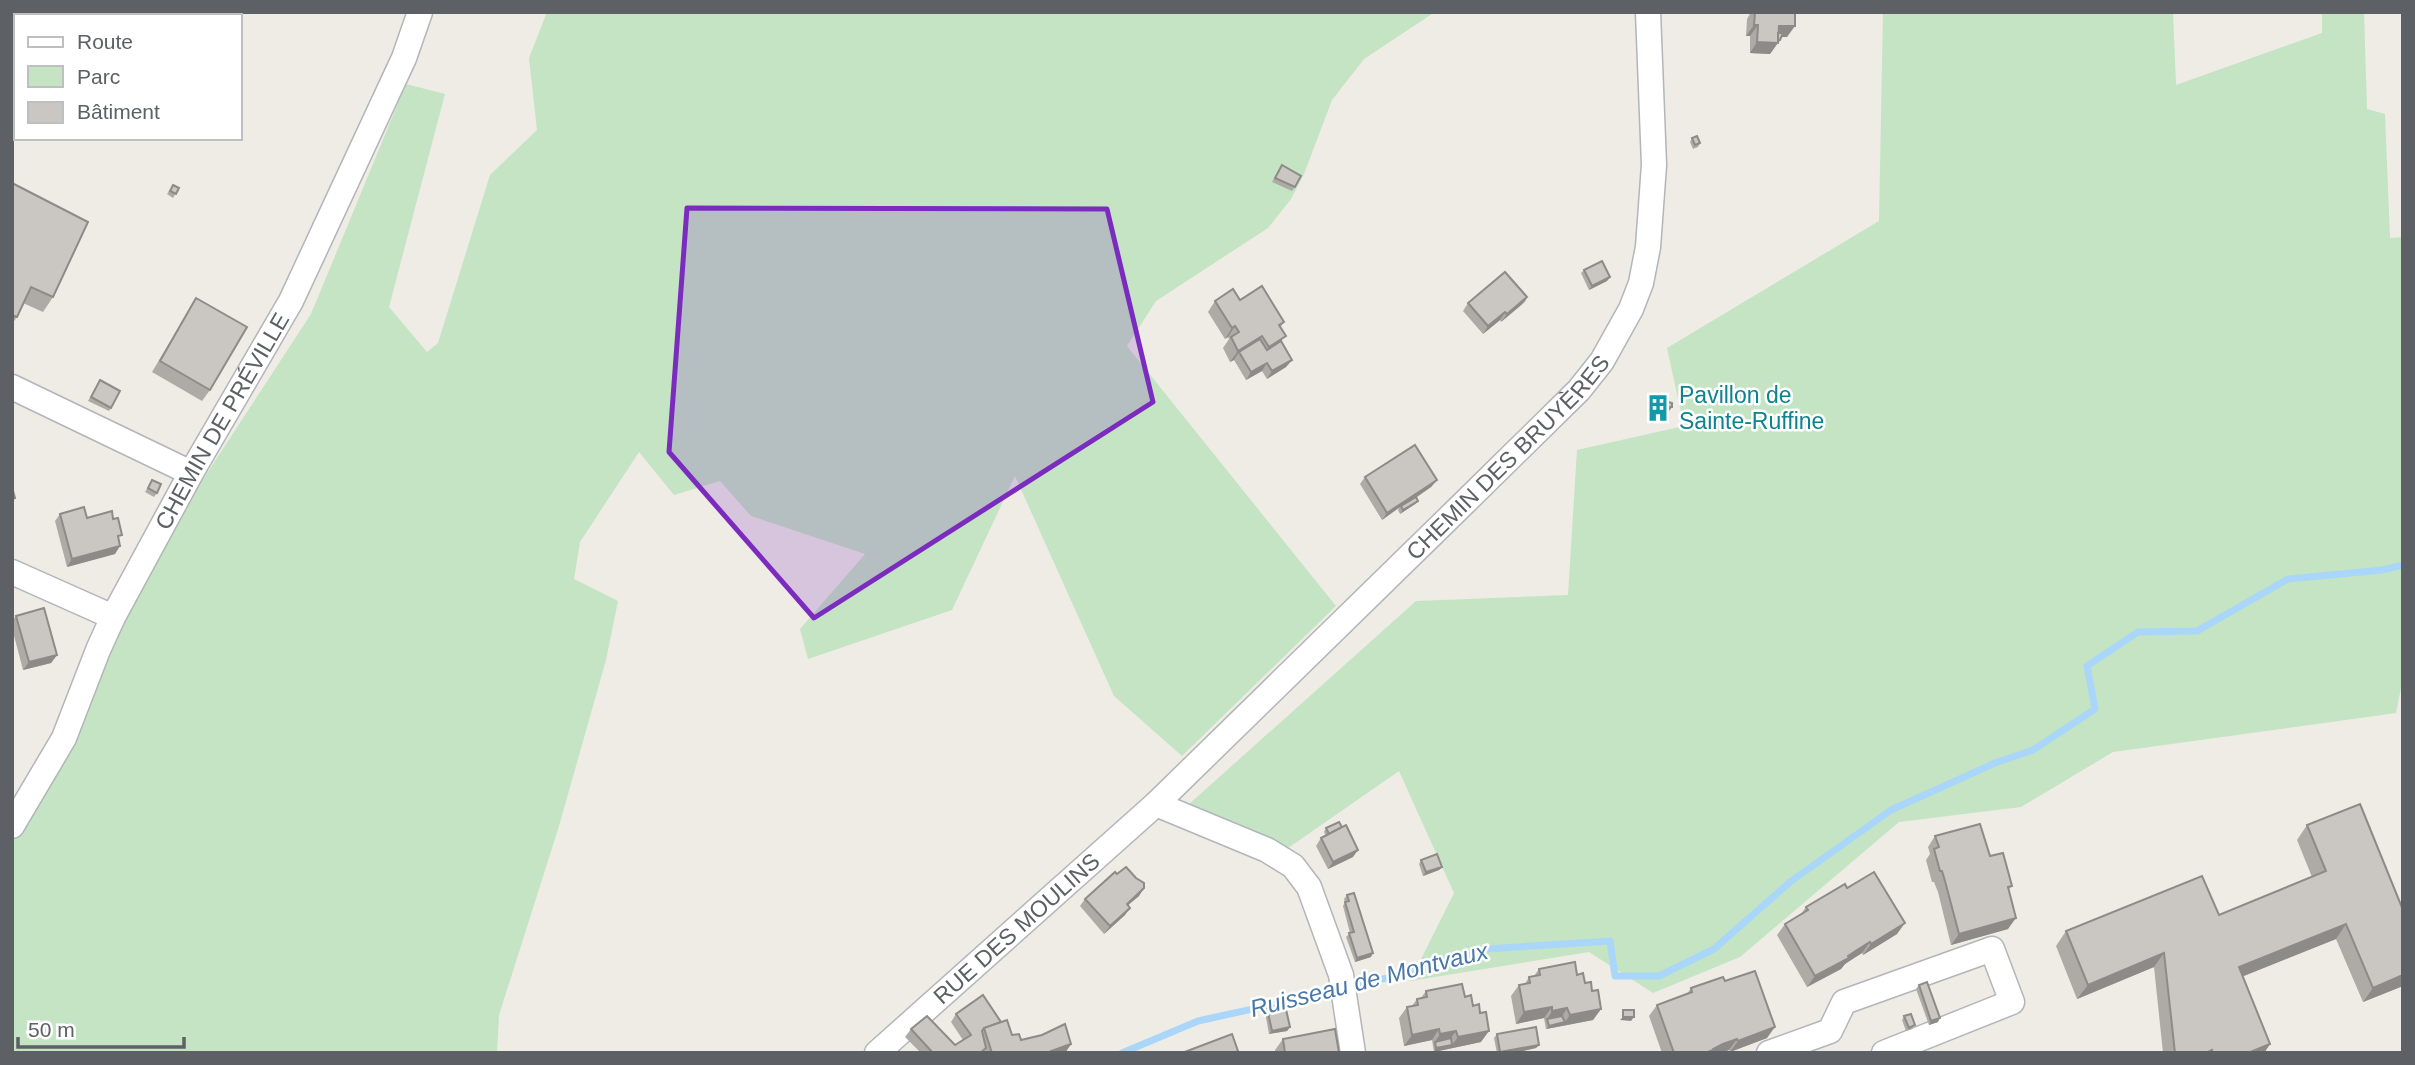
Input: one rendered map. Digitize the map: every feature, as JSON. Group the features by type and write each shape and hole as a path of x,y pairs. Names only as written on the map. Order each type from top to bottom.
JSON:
{"street":[{"name":"CHEMIN DE PRÉVILLE","path":"12,826 64,738 113,617 191,473 291,301 404,58 420,12"},
{"name":"CHEMIN DES BRUYÈRES","path":"1156,804 1579,390 1602,361 1631,309 1641,283 1648,247 1654,164 1648,12"},
{"path":"12,387 191,473"},
{"path":"12,572 113,617"},
{"path":"1156,804 1267,850 1293,866 1309,887 1341,975 1353,1053"},
{"name":"RUE DES MOULINS","path":"877,1053 1156,804"},
{"path":"1769,1053 1829,1031 1844,1002 1992,949 2012,1002 1884,1053"}],"highlighted area":[{"path":"687,208 1107,209 1153,402 814,618 669,452"}],"green space":[{"path":"547,12 1435,12 1364,59 1332,100 1304,174 1291,199 1268,228 1156,301 1127,346 1336,606 1182,756 1114,696 1015,476 952,610 808,659 800,629 865,554 751,516 720,481 674,495 639,452 580,542 574,579 618,601 606,660 559,826 499,1015 497,1053 12,1053 12,826 113,617 311,314 406,84 445,94 389,307 427,352 438,343 490,175 537,130 529,58"},
{"path":"1883,12 2173,12 2176,85 2322,33 2322,12 2364,12 2367,109 2385,114 2390,238 2403,237 2403,678 2396,713 2113,752 2021,807 1899,822 1740,957 1653,993 1589,952 1410,981 1454,893 1399,771 1278,855 1178,814 1416,601 1568,595 1577,450 1684,426 1667,348 1879,221"}],"building":[{"path":"1755,12 1795,12 1795,26 1779,26 1778,43 1757,42 1758,25 1754,25"},
{"path":"1697,136 1700,143 1695,145 1692,138"},
{"path":"1282,165 1301,176 1295,187 1275,178"},
{"path":"12,183 88,222 53,297 31,287 17,317 12,315"},
{"path":"173,185 179,188 176,194 170,191"},
{"path":"1602,261 1610,277 1592,286 1584,270"},
{"path":"1505,272 1527,297 1488,326 1468,303"},
{"path":"1262,286 1284,322 1279,325 1286,336 1269,347 1262,336 1238,351 1231,337 1239,332 1235,326 1232,328 1215,301 1233,289 1240,300"},
{"path":"196,298 247,327 210,390 160,361"},
{"path":"1260,339 1267,350 1281,341 1292,360 1272,371 1267,363 1251,372 1239,352"},
{"path":"100,380 120,391 111,408 91,397"},
{"name":"Pavillon de Sainte-Ruffine","path":"1662,396 1672,403 1672,407 1667,407 1662,412 1654,411 1650,400"},
{"path":"1415,445 1437,480 1387,513 1365,477"},
{"path":"152,480 161,484 157,493 148,488"},
{"path":"1416,497 1418,501 1403,510 1401,506"},
{"path":"84,507 87,518 112,511 113,519 118,518 122,535 118,536 120,546 72,559 60,514"},
{"path":"44,608 57,655 29,662 16,616"},
{"path":"2360,804 2403,910 2403,975 2373,988 2346,924 2239,967 2270,1044 2248,1053 2213,1053 2212,1050 2206,1053 2175,1053 2164,953 2088,985 2066,931 2202,876 2219,915 2326,871 2307,825"},
{"path":"1339,822 1342,827 1329,834 1326,828"},
{"path":"1980,824 1990,856 2003,853 2012,886 2008,887 2016,918 1959,934 1934,849 1939,847 1935,836"},
{"path":"1346,825 1358,850 1333,862 1321,838"},
{"path":"1437,854 1442,867 1426,872 1421,860"},
{"path":"1126,867 1144,883 1144,888 1127,904 1130,908 1110,926 1085,899 1115,872 1117,874"},
{"path":"1874,872 1905,923 1815,976 1785,924 1808,910 1806,907 1845,884 1847,888"},
{"path":"1354,893 1373,953 1357,958 1349,933 1354,932 1345,902 1349,901 1347,895"},
{"path":"1575,962 1577,975 1583,973 1585,983 1591,982 1592,991 1598,990 1601,1009 1570,1015 1567,1008 1552,1011 1552,1007 1524,1012 1519,985 1530,983 1529,977 1540,975 1539,969"},
{"path":"1755,971 1775,1027 1723,1044 1705,1053 1674,1053 1657,1005 1692,992 1691,988 1723,977 1725,981"},
{"path":"1927,982 1940,1018 1931,1021 1919,985"},
{"path":"1462,984 1465,997 1471,995 1473,1006 1479,1004 1480,1013 1486,1012 1489,1031 1458,1037 1456,1031 1440,1034 1439,1029 1412,1035 1407,1007 1418,1005 1417,999 1427,997 1426,991"},
{"path":"983,995 1001,1022 984,1028 982,1031 986,1048 980,1053 933,1053 911,1029 927,1016 955,1045 971,1035 956,1014"},
{"path":"1285,1005 1290,1027 1272,1031 1267,1008"},
{"path":"1623,1010 1634,1010 1634,1017 1623,1017"},
{"path":"1911,1014 1915,1025 1909,1028 1904,1016"},
{"path":"1562,1016 1565,1022 1549,1026 1547,1019"},
{"path":"1007,1020 1012,1035 1019,1034 1021,1040 1042,1035 1065,1024 1071,1044 1051,1051 1052,1053 992,1053 984,1028"},
{"path":"1536,1027 1539,1045 1500,1052 1497,1034"},
{"path":"1335,1029 1339,1053 1285,1053 1283,1039"},
{"path":"1232,1034 1238,1051 1234,1053 1182,1053"},
{"path":"1451,1038 1452,1045 1436,1048 1435,1042"}],"waterway":[{"name":"Ruisseau de Montvaux","path":"1122,1053 1198,1021 1362,985 1486,949 1610,941 1615,976 1659,976 1714,949 1790,882 1891,810 1995,763 2033,750 2095,709 2087,666 2138,632 2197,631 2288,579 2382,570 2403,565"}],"place":[{"name":"Pavillon de Sainte-Ruffine","path":"1658,408"}]}
